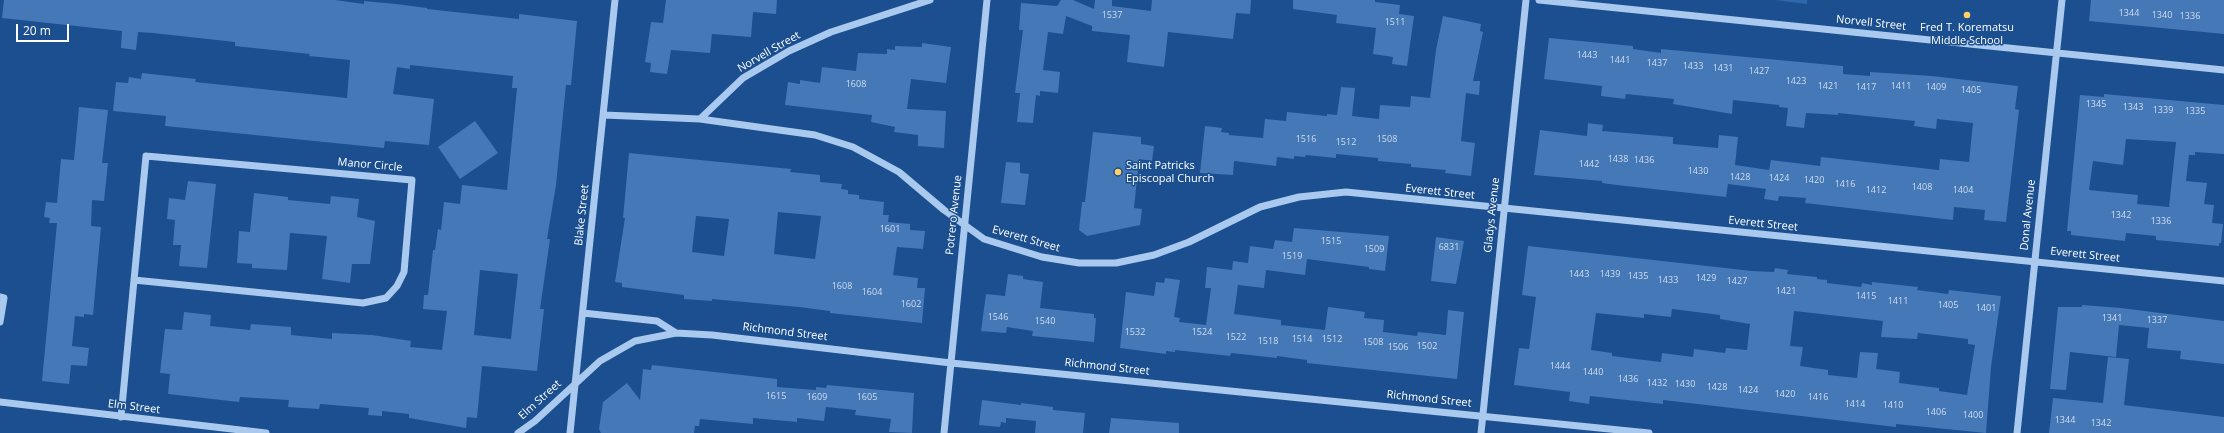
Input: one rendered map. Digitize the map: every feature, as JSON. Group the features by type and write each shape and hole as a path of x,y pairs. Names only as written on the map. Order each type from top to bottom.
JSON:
{"street":[{"name":"Blake Street","path":"570,433 615,0"},
{"name":"Norvell Street","path":"700,119 743,78 789,51 831,32 930,0"},
{"name":"Potrero Avenue","path":"944,433 987,0"},
{"name":"Gladys Avenue","path":"1481,433 1526,0"},
{"name":"Norvell Street","path":"1539,0 2224,70"},
{"name":"Donal Avenue","path":"2017,433 2062,0"},
{"path":"604,115 700,119"},
{"name":"Everett Street","path":"700,119 815,135 853,147 899,172 964,225 984,239 1042,257 1079,263 1116,263 1154,255 1189,242 1260,207 1299,197 1346,192 1504,210 2035,261 2224,281"},
{"name":"Manor Circle","path":"121,417 134,280 146,156 412,180 404,272 397,286 386,298 363,304 134,280"},
{"path":"0,297 4,298 0,322"},
{"path":"583,313 657,321 676,333"},
{"name":"Richmond Street","path":"576,382 600,361 635,342 676,333 712,334 951,363 1649,433"},
{"name":"Elm Street","path":"518,433 536,421 576,382"},
{"name":"Elm Street","path":"0,402 266,433"}],"shaded area":[{"path":"1775,0 1807,0 1807,4"}],"building":[{"path":"4,0 335,0 364,4 364,1 396,4 427,9 519,19 519,14 577,21 571,85 566,85 556,185 547,239 550,239 540,309 544,309 537,371 482,366 477,418 467,417 466,428 409,418 409,414 382,411 382,416 368,415 369,408 320,404 319,409 302,408 288,407 289,400 240,397 239,402 168,394 170,374 160,373 165,329 182,330 184,312 211,315 210,326 250,330 251,324 291,327 291,335 332,339 332,333 372,335 411,341 410,347 442,350 447,311 423,309 424,295 428,295 433,250 435,250 438,229 441,230 444,202 460,204 462,185 507,190 517,88 512,88 513,76 410,65 410,69 397,67 393,94 434,99 429,145 385,141 384,148 165,126 166,116 113,111 116,82 128,83 129,77 141,79 142,73 196,79 195,82 347,98 350,60 235,46 235,42 138,32 136,50 121,48 122,31 2,18","holes":["480,270 518,274 511,339 474,335"]},
{"path":"666,0 777,0 776,14 753,12 751,37 712,34 710,53 671,50 667,74 650,72 651,63 645,62 651,22 663,23"},
{"path":"1061,0 1073,0 1094,9 1095,0 1112,0 1112,6 1151,11 1152,0 1251,0 1250,14 1236,13 1233,39 1168,32 1164,67 1127,62 1130,35 1092,31 1092,26 1066,16 1063,34 1048,32 1043,70 1060,72 1058,93 1040,91 1040,96 1036,95 1033,123 1017,122 1020,93 1015,93 1023,30 1019,30 1021,3 1057,6"},
{"path":"1293,0 1375,0 1375,2 1400,5 1399,14 1414,16 1407,66 1392,64 1393,57 1373,54 1376,28 1336,23 1337,15 1293,9"},
{"path":"2091,0 2224,0 2224,34 2089,21"},
{"path":"1443,16 1481,24 1480,31 1483,32 1473,81 1480,81 1479,95 1466,93 1461,141 1475,143 1471,176 1445,173 1446,170 1411,167 1411,164 1378,161 1378,158 1336,154 1336,158 1306,155 1305,157 1294,156 1294,159 1277,157 1276,166 1234,161 1233,175 1200,173 1205,126 1222,128 1221,132 1229,133 1229,135 1263,138 1265,119 1286,121 1287,112 1327,116 1327,114 1337,115 1341,87 1355,88 1352,116 1379,119 1380,105 1410,107 1411,96 1430,98 1436,50"},
{"path":"1549,38 1633,46 1633,49 1661,53 1661,49 1843,66 1843,74 1870,76 1870,72 1932,76 2018,86 2015,109 2019,110 2006,222 1984,220 1985,210 1954,207 1953,220 1805,203 1806,198 1779,196 1778,201 1764,199 1766,189 1728,184 1726,197 1617,185 1602,183 1602,181 1534,175 1540,130 1587,136 1588,123 1603,125 1602,131 1673,137 1673,144 1718,148 1719,135 1738,137 1735,165 1769,170 1771,160 1820,166 1821,157 1939,170 1940,159 1969,162 1973,123 1937,119 1936,129 1914,126 1915,121 1838,113 1838,115 1806,113 1804,128 1786,126 1788,108 1779,107 1779,105 1733,100 1732,114 1673,104 1674,99 1626,94 1625,99 1601,96 1602,86 1544,79"},
{"path":"922,43 951,47 946,83 911,79 907,109 946,111 944,148 918,146 918,135 894,132 895,127 871,122 872,115 785,105 788,82 800,84 800,80 820,83 822,67 856,71 858,53 887,54 887,49 895,50 895,46 922,47"},
{"path":"2104,94 2224,105 2224,154 2195,152 2195,155 2189,155 2186,181 2207,183 2204,204 2214,205 2212,223 2223,224 2221,243 2219,243 2219,246 2156,240 2156,236 2126,233 2125,241 2071,235 2071,231 2067,231 2080,95 2104,97","holes":["2126,139 2176,142 2169,207 2137,204 2138,195 2089,190 2093,161 2123,165"]},
{"path":"79,107 108,110 102,163 108,163 104,201 92,200 91,226 101,227 93,315 84,314 84,317 75,316 72,346 89,348 87,366 71,365 69,384 42,381 57,223 49,223 50,218 44,217 46,202 57,203 61,159 74,160"},
{"path":"475,121 498,153 460,179 438,147"},
{"path":"1093,132 1141,137 1141,144 1154,146 1152,161 1139,159 1134,208 1142,209 1140,225 1087,236 1079,230 1082,202 1085,202"},
{"path":"629,153 791,169 790,172 820,175 820,182 842,184 841,189 848,190 848,194 859,195 859,199 884,202 883,215 889,215 888,222 910,224 910,230 925,231 923,249 897,247 893,275 918,278 917,288 925,288 922,323 830,313 830,311 799,307 712,299 712,301 684,299 684,295 622,287 622,283 615,282 625,218 623,218","holes":["778,212 821,216 815,259 774,254","696,216 729,219 724,256 692,252"]},
{"path":"1006,162 1020,163 1020,173 1029,174 1025,205 1001,203"},
{"path":"188,181 216,184 207,268 179,266 181,245 173,245 175,220 167,219 169,198 185,200"},
{"path":"254,193 288,197 288,200 330,204 331,196 359,199 357,217 375,221 370,264 352,264 350,283 322,279 327,236 290,233 287,270 252,268 252,264 237,263 239,231 250,232"},
{"path":"1294,228 1389,236 1385,271 1369,269 1369,267 1307,259 1305,275 1266,270 1264,288 1238,285 1234,314 1281,320 1281,325 1325,330 1328,307 1365,312 1364,318 1384,320 1383,332 1417,336 1418,332 1446,335 1448,310 1464,312 1457,379 1307,363 1307,360 1277,356 1277,358 1231,353 1230,356 1175,350 1175,352 1166,351 1166,354 1120,348 1126,292 1154,296 1156,282 1164,283 1165,278 1180,280 1174,317 1180,318 1179,322 1206,325 1211,288 1205,288 1207,267 1232,270 1233,261 1248,263 1250,246 1273,249 1275,240 1292,242"},
{"path":"1436,237 1464,241 1456,284 1431,281"},
{"path":"1528,246 1752,271 1774,272 1775,268 1788,270 1787,274 1817,277 1817,279 1827,280 1827,283 1861,287 1862,283 1872,285 1872,282 1918,287 1917,290 1948,294 1949,290 2001,296 1991,367 1986,433 1896,424 1896,427 1663,400 1663,404 1590,396 1589,404 1569,401 1570,392 1514,385 1519,348 1529,349 1536,297 1522,295","holes":["1672,309 1720,315 1720,319 1750,324 1747,350 1726,348 1725,353 1694,349 1693,357 1662,353 1661,362 1612,356 1612,353 1591,350 1596,313 1644,318 1644,314 1671,317","1794,311 1883,321 1881,337 1917,339 1918,333 1968,339 1968,344 1975,345 1967,395 1939,391 1939,388 1899,383 1900,372 1876,369 1878,353 1860,352 1857,378 1828,375 1828,370 1800,366 1803,347 1790,346"]},
{"path":"1008,274 1023,276 1023,279 1043,282 1040,308 1094,314 1094,318 1096,318 1094,342 1032,336 1033,331 1007,327 1006,333 981,331 986,294 1005,296"},
{"path":"2082,305 2121,308 2224,321 2224,364 2180,359 2181,351 2147,348 2149,328 2119,325 2116,357 2070,352 2066,390 2050,389 2058,307 2082,307"},
{"path":"2108,357 2129,359 2124,405 2224,417 2224,433 2049,433 2053,398 2103,403"},
{"path":"652,365 777,379 777,387 816,390 816,387 826,388 827,385 914,393 912,433 889,432 891,419 855,415 856,410 826,407 824,421 797,418 797,422 753,418 753,424 700,419 699,426 695,426 694,433 601,433 599,429 603,402 627,383 640,400 643,369 651,370"},
{"path":"982,400 1053,407 1053,410 1085,413 1083,433 1035,433 1036,421 1006,418 1006,423 1001,422 1000,427 979,425"},
{"path":"1111,418 1179,423 1179,433 1109,433"}],"place":[{"name":"Fred T. Korematsu Middle School","path":"1967,15"},
{"name":"Saint Patricks Episcopal Church","path":"1118,172"}]}
